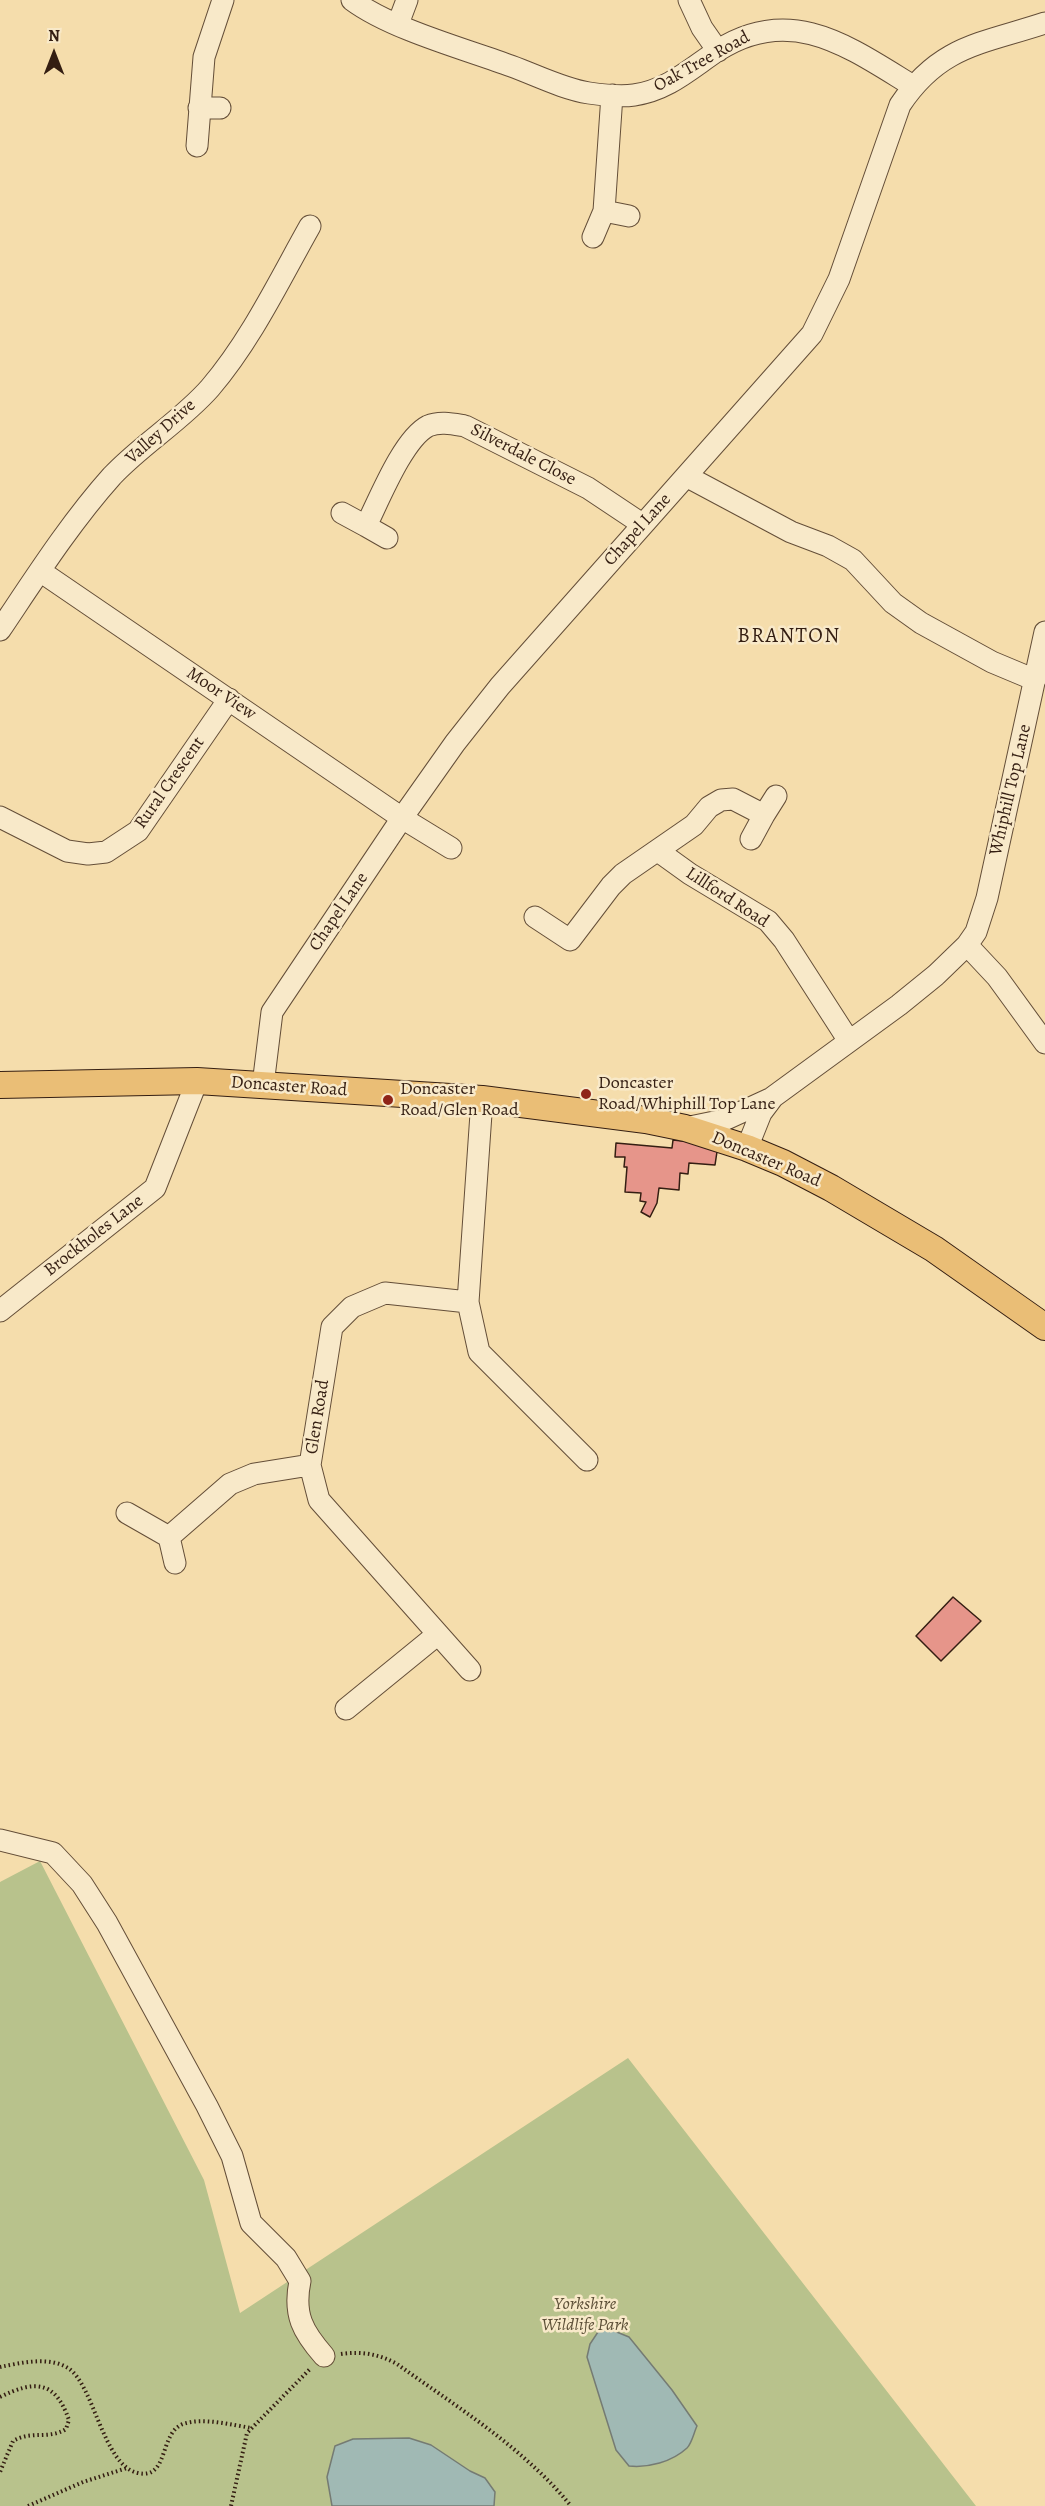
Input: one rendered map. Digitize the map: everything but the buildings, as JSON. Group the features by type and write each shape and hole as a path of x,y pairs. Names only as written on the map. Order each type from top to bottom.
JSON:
{"main road":[{"name":"Doncaster Road","path":"0,1085 197,1081 263,1085 482,1099 646,1120 685,1128 747,1148 783,1163 831,1188 925,1244 1045,1327"}],"street":[{"path":"197,146 209,108 204,57 223,0"},
{"name":"Oak Tree Road","path":"352,0 398,24 587,93 632,95 652,91 675,81 717,51 756,32 777,29 798,30 820,35 844,45 913,86"},
{"path":"398,24 407,0"},
{"path":"689,0 702,28 717,51"},
{"name":"Chapel Lane","path":"263,1085 272,1012 402,818 456,743 500,686 812,334 839,279 900,105 913,86 946,57 963,49 1045,23"},
{"path":"593,237 604,211 612,95"},
{"path":"604,211 629,216"},
{"name":"Valley Drive","path":"0,630 90,501 114,475 189,409 220,375 242,345 298,234"},
{"name":"Silverdale Close","path":"366,526 415,435 430,425 444,422 465,426 588,488 642,524"},
{"path":"686,476 791,532 828,546 852,560 893,603 921,623 992,662 1035,680"},
{"path":"342,513 387,537"},
{"name":"Moor View","path":"40,571 402,818 452,848"},
{"name":"Whiphill Top Lane","path":"747,1148 761,1113 772,1098 908,997 968,945 982,919 1045,632"},
{"name":"Rural Crescent","path":"0,817 67,851 88,854 106,852 138,831 229,699"},
{"path":"751,839 776,796"},
{"path":"535,917 566,946 611,886 623,874 694,825 709,807 721,800 733,799 764,815"},
{"name":"Lillford Road","path":"658,851 690,874 768,921 783,940 849,1041"},
{"path":"968,945 997,977 1045,1042"},
{"name":"Brockholes Lane","path":"0,1311 155,1188 197,1081"},
{"path":"685,1128 723,1120 772,1098"},
{"path":"482,1099 468,1302 479,1352 587,1460"},
{"name":"Glen Road","path":"468,1302 385,1293 352,1307 332,1327 310,1465 320,1500 470,1670"},
{"path":"169,1537 230,1484 254,1474 310,1465"},
{"path":"127,1514 169,1537 175,1563"},
{"path":"346,1709 438,1634"},
{"path":"0,1840 53,1853 82,1884 107,1923 232,2156 251,2223 286,2258 300,2281 296,2299 299,2315 306,2335 324,2356"}],"path":[{"path":"231,2506 247,2433 324,2356 368,2353 384,2356 479,2422 550,2480 571,2506"},
{"path":"0,2367 46,2362 68,2368 79,2381 109,2444 127,2468 137,2473 147,2473 157,2468 162,2462 170,2434 182,2424 199,2421 252,2428"},
{"path":"0,2397 22,2388 48,2388 60,2400 69,2420 66,2430 60,2433 51,2436 32,2434 13,2441 0,2472"},
{"path":"28,2506 83,2482 127,2468"}],"green space":[{"name":"Yorkshire Wildlife Park","path":"40,1861 204,2180 240,2313 628,2058 976,2506 0,2506 0,1882"}],"water":[{"path":"602,2326 629,2337 672,2390 697,2426 689,2446 681,2453 652,2465 629,2466 616,2450 587,2357 590,2344"},
{"path":"409,2438 431,2445 470,2471 485,2478 495,2492 494,2506 332,2506 327,2477 335,2446 353,2439"}],"place":[{"name":"Doncaster Road/Whiphill Top Lane","path":"586,1094"},
{"name":"Doncaster Road/Glen Road","path":"388,1100"}],"district":[{"name":"BRANTON","path":"789,637"}]}
